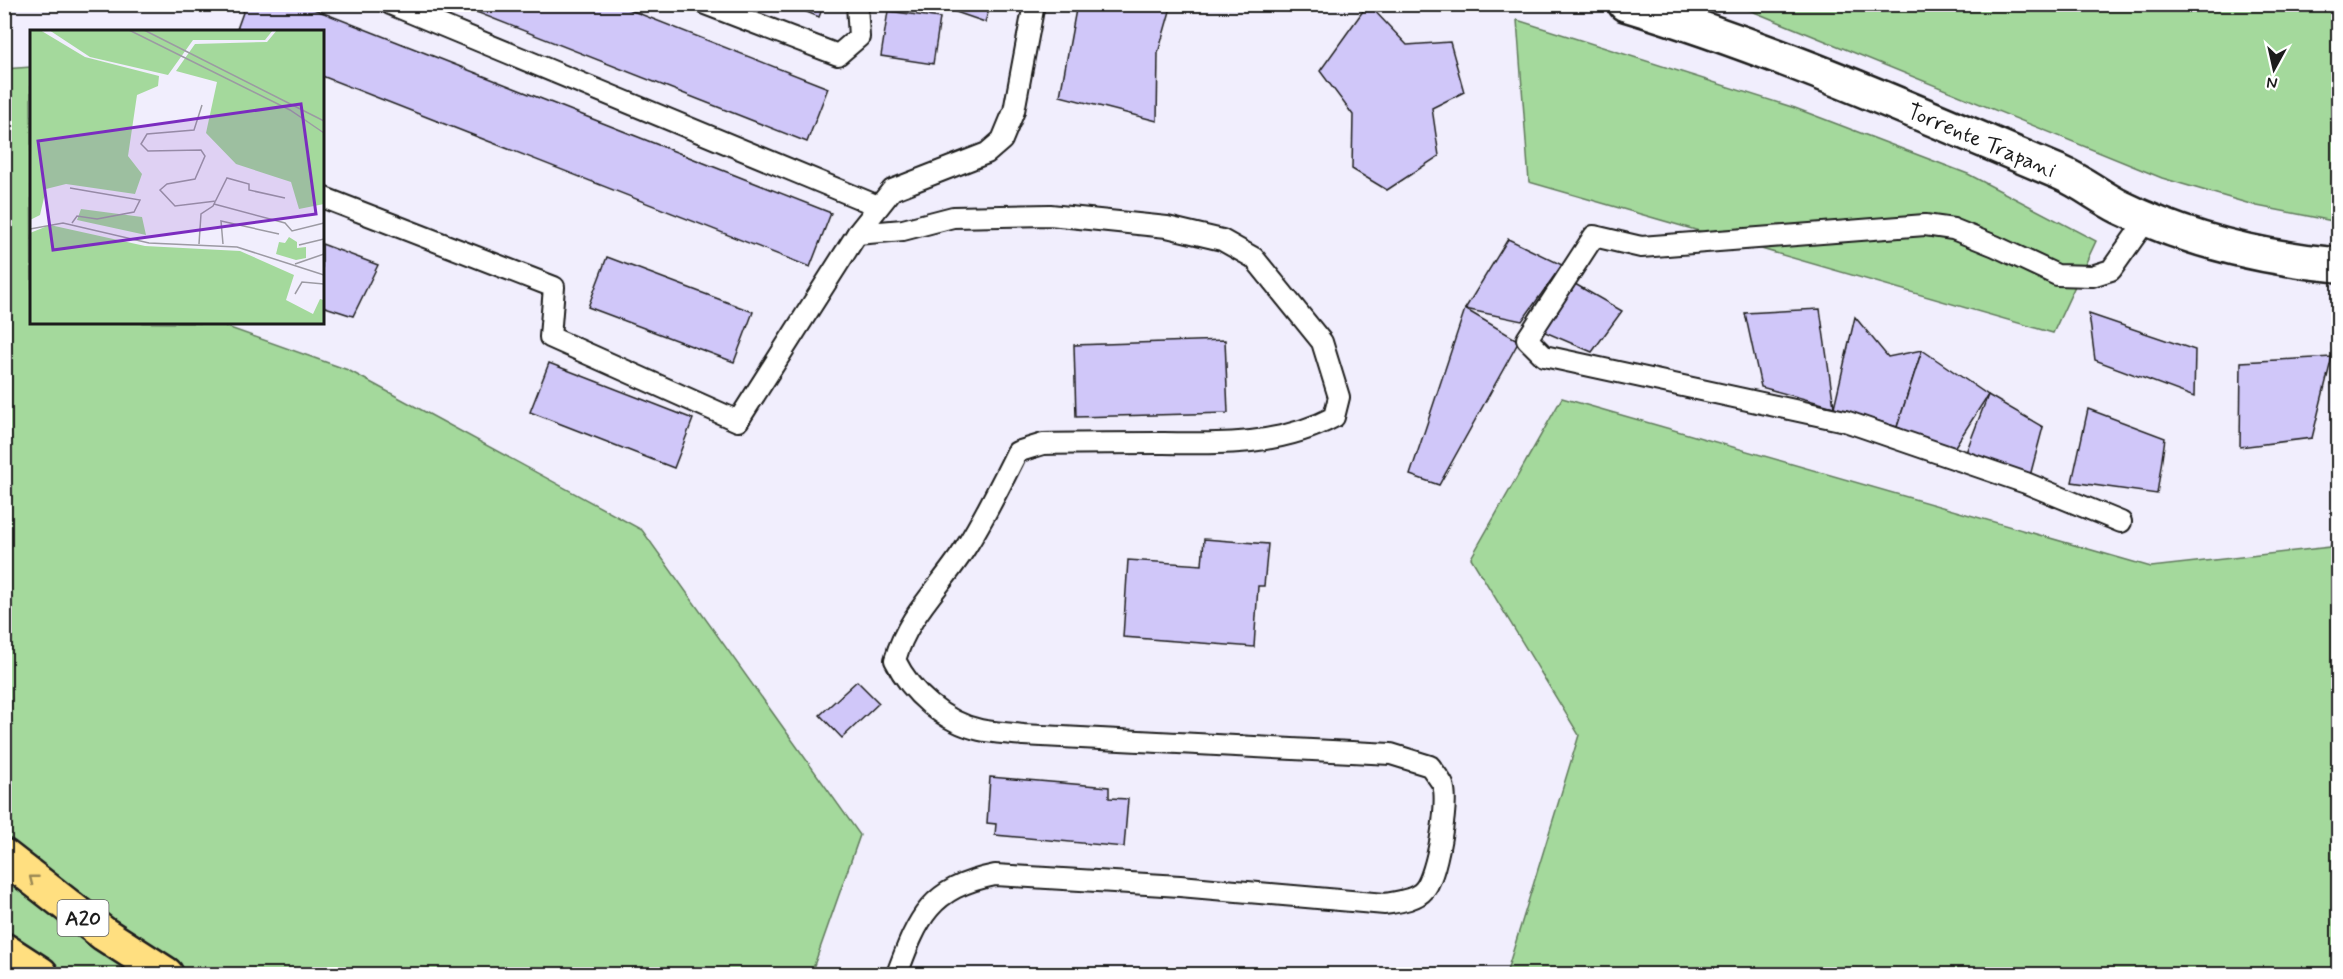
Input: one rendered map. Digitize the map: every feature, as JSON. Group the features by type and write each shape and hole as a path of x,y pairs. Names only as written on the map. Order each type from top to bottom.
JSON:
{"highway":[{"name":"A20","path":"4,856 104,934 166,975"},
{"path":"4,950 41,975"}],"street":[{"name":"Torrente Trapani","path":"1625,4 1678,20 1800,65 2070,177 2119,206 2181,234 2257,254 2338,265"},
{"path":"1685,4 1794,43 2047,150 2077,163 2128,194 2179,217 2258,239 2338,248"}],"lane":[{"path":"390,4 878,206"},
{"path":"705,4 838,55 859,37 857,4"},
{"path":"324,198 554,287 550,337 738,421 857,234 892,190 987,153 1002,140 1014,111 1034,4"},
{"path":"857,234 903,230 953,217 1050,215 1167,227 1222,240 1254,258 1322,342 1339,397 1334,417 1318,426 1269,439 1230,444 1043,444 1017,453 966,548 933,589 901,639 895,660 903,677 924,699 946,716 980,730 1023,735 1391,754 1430,766 1443,786 1443,819 1435,868 1424,891 1403,902 1385,904 1180,886 995,875 969,880 944,893 922,916 909,941 897,975"},
{"path":"2121,522 2026,483 1845,421 1544,356 1527,339 1594,236 1641,248 1925,225 1953,230 1995,246 2057,275 2092,276 2111,270 2147,219"}],"green space":[{"path":"1737,5 2338,5 2338,222 2257,206 2162,178"},
{"path":"1517,20 1795,108 1968,174 2096,241 2053,333 1529,182"},
{"path":"30,67 30,324 219,324 348,370 642,530 860,835 811,974 5,974 4,69"},
{"path":"1562,398 2151,567 2330,547 2338,526 2338,974 1506,974 1579,735 1471,558"}],"building":[{"path":"246,4 301,4 831,213 810,267 324,77 324,30 237,30"},
{"path":"456,4 615,4 828,88 807,142"},
{"path":"787,4 824,4 819,17"},
{"path":"952,4 991,4 985,22 950,10"},
{"path":"1077,4 1172,4 1158,53 1157,121 1060,96"},
{"path":"1368,4 1407,45 1450,42 1464,92 1432,108 1439,156 1387,190 1352,169 1353,115 1320,71"},
{"path":"888,11 940,18 933,64 881,56"},
{"path":"1508,239 1562,265 1522,321 1465,309"},
{"path":"324,245 378,265 353,316 324,307"},
{"path":"607,257 753,312 734,362 588,307"},
{"path":"1575,284 1622,311 1592,352 1538,329"},
{"path":"1465,309 1519,341 1439,485 1410,475"},
{"path":"1820,309 1834,407 1761,387 1745,313"},
{"path":"2089,314 2195,350 2194,397 2095,360"},
{"path":"1855,317 1888,357 1922,350 1897,427 1834,407"},
{"path":"1225,340 1228,413 1076,417 1074,345"},
{"path":"1922,350 1988,395 1952,451 1897,427"},
{"path":"2332,357 2312,438 2240,447 2241,362"},
{"path":"549,363 693,419 674,468 530,412"},
{"path":"1988,395 2043,427 2030,476 1965,455"},
{"path":"2088,409 2165,438 2157,494 2072,482"},
{"path":"1204,539 1268,544 1264,586 1258,586 1254,647 1123,637 1128,560 1202,565"},
{"path":"857,681 879,703 842,738 820,715"},
{"path":"990,777 1109,787 1109,798 1128,799 1124,847 995,835 996,824 987,823"}]}
